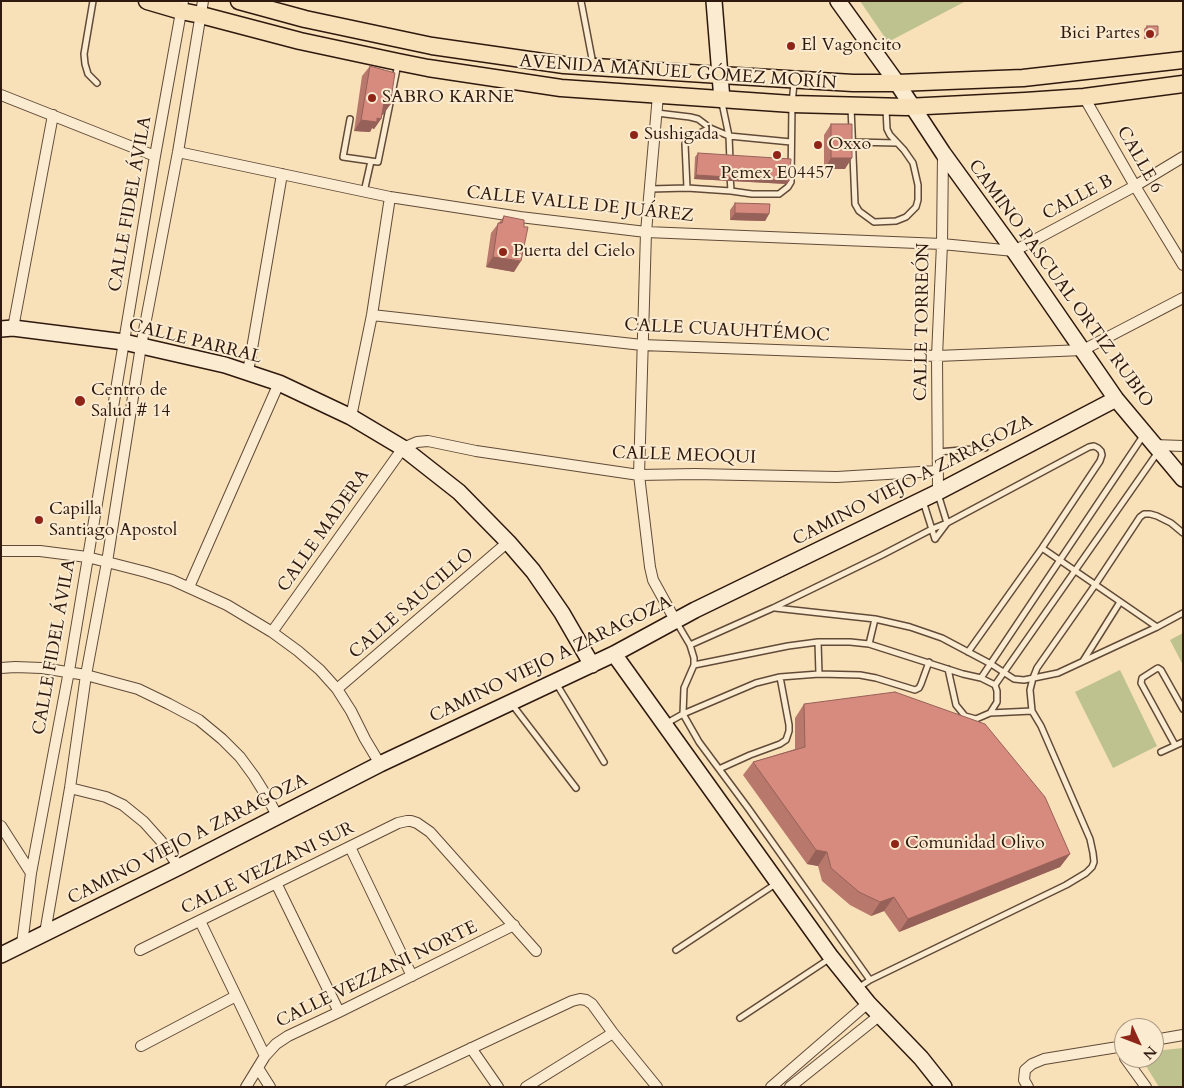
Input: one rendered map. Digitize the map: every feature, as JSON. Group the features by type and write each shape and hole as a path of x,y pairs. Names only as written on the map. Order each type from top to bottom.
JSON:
{"main road":[{"name":"AVENIDA MANUEL GÓMEZ MORÍN","path":"147,1 202,8 300,41 398,62 561,88 722,100 886,107 1084,97 1183,84"},
{"name":"AVENIDA MANUEL GÓMEZ MORÍN","path":"239,1 305,18 432,46 564,65 794,80 897,83 1024,78 1183,60"}],"street":[{"path":"714,1 722,100"},
{"name":"CAMINO PASCUAL ORTIZ RUBIO","path":"838,1 1116,399 1183,479"},
{"name":"CALLE FIDEL ÁVILA","path":"22,944 31,873 69,671 182,6"},
{"name":"CALLE FIDEL ÁVILA","path":"45,933 141,346 178,152 202,8"},
{"path":"1,95 155,156"},
{"path":"658,95 646,232 639,474 653,580 675,620"},
{"name":"CALLE 6","path":"1084,97 1183,265"},
{"path":"7,329 53,115"},
{"name":"CALLE VALLE DE JUÁREZ","path":"178,152 390,197 520,217 646,232 942,244 1014,251"},
{"name":"CALLE TORREÓN","path":"938,492 937,356 942,244 943,153"},
{"name":"CALLE B","path":"1014,251 1135,186 1183,157"},
{"path":"248,372 282,174"},
{"path":"352,417 372,314 390,197"},
{"path":"1082,350 1183,298"},
{"name":"CALLE CUAUHTÉMOC","path":"372,314 642,345 937,356 1082,350"},
{"name":"CALLE PARRAL","path":"7,329 124,342 225,364 279,383 352,417 403,448 459,492 508,542 533,571 562,613 592,665"},
{"path":"189,587 279,383"},
{"name":"CAMINO VIEJO A ZARAGOZA","path":"1,955 179,867 380,764 592,665 675,620 938,492 1116,399"},
{"name":"CALLE MEOQUI","path":"403,448 417,442 428,441 476,451 639,474 837,476 937,471"},
{"path":"1153,443 1183,446"},
{"name":"CALLE MADERA","path":"272,632 403,448"},
{"name":"CALLE SAUCILLO","path":"337,689 508,542"},
{"path":"1,551 40,552 87,557 172,580 227,605 272,632 320,670 337,689 380,764"},
{"path":"614,654 831,957 868,1003 921,1058 944,1087"},
{"path":"1,668 42,668 86,675 138,690 199,720 240,757 254,776 278,817"},
{"path":"70,788 106,797 123,805 144,822 161,841 179,867"},
{"name":"CALLE VEZZANI SUR","path":"140,950 407,820 430,832 514,925"},
{"path":"1,826 31,873"},
{"path":"350,847 412,976"},
{"path":"276,883 338,1012"},
{"path":"200,921 265,1056"},
{"path":"514,925 536,951"},
{"name":"CALLE VEZZANI NORTE","path":"246,1087 265,1056 276,1044 288,1036 514,925"},
{"path":"141,1046 236,996"},
{"path":"391,1087 580,998 592,1004 657,1087"},
{"path":"771,1087 868,1003"},
{"path":"790,1087 880,1015"},
{"path":"526,1087 613,1032"},
{"path":"1164,1038 1183,1034"},
{"path":"1028,1087 1024,1080 1025,1070 1032,1064 1044,1059 1114,1047"},
{"path":"471,1048 498,1087"},
{"path":"258,1068 270,1087"},
{"path":"1133,1068 1146,1087"}],"lane":[{"path":"93,1 90,8 84,54 88,74 97,83"},
{"path":"581,1 593,67"},
{"path":"350,118 343,156 378,162 398,62"},
{"path":"650,189 687,188 752,194 779,194 784,191 791,182 794,80"},
{"path":"722,100 729,136 730,164"},
{"path":"851,106 855,204 859,211 874,222 896,221 906,217 916,208 918,200 918,185 913,163 887,130 886,107"},
{"path":"657,113 698,119 710,128 729,136 791,142"},
{"path":"687,188 685,144 691,136 710,128"},
{"path":"852,142 897,143"},
{"path":"364,192 371,161"},
{"path":"730,173 731,191"},
{"path":"981,678 1060,561 1153,443"},
{"path":"995,685 1074,571 1153,443"},
{"path":"690,645 773,608 947,523 1090,447 1098,448 1102,455 1100,461 1042,548 968,652"},
{"path":"937,452 985,448"},
{"path":"938,492 947,523"},
{"path":"922,499 935,538 947,523"},
{"path":"857,989 870,980 1066,885 1092,868 1094,862 1090,839 1041,726 1032,711 1030,690 1033,678 1037,668 1140,517 1144,514 1157,516 1171,523 1183,533"},
{"path":"1042,548 1157,627"},
{"path":"1083,661 1120,602"},
{"path":"773,608 874,619 910,627 942,638 991,664 1014,679 1024,680 1058,673 1183,613"},
{"path":"869,644 874,619"},
{"path":"675,620 690,645 694,658 694,665 684,688 683,714 699,742 870,980"},
{"path":"694,665 788,646 818,642 869,644 981,678 995,685 997,702 990,713"},
{"path":"818,642 819,674"},
{"path":"664,724 756,683 780,677 819,674 860,675 915,690 921,684 929,662"},
{"path":"1175,746 1141,683 1142,678 1158,668 1161,670 1183,709"},
{"path":"948,669 956,705 965,716 976,719 990,713 1032,711"},
{"path":"719,769 786,740 789,724 780,677"},
{"path":"556,681 604,762"},
{"path":"511,702 576,788"},
{"path":"1161,752 1183,742"},
{"path":"676,950 778,883"},
{"path":"740,1018 831,957"}],"green space":[{"path":"860,1 966,1 888,42"},
{"path":"1183,633 1183,665 1170,640"},
{"path":"1120,670 1157,746 1113,768 1075,692"},
{"path":"1183,1048 1183,1087 1159,1087 1147,1068 1164,1068 1164,1050"}],"building":[{"path":"1147,26 1158,26 1158,35 1147,35"},
{"name":"SABRO KARNE","path":"370,66 395,73 390,105 384,103 381,119 377,118 377,122 361,120"},
{"path":"831,124 852,124 852,158 831,158"},
{"path":"698,153 791,159 789,181 696,175"},
{"path":"735,203 770,204 769,214 735,213"},
{"name":"Puerta del Cielo","path":"504,216 524,220 524,227 528,227 521,261 493,257 498,223 502,223"},
{"path":"895,692 985,724 1045,797 1070,854 908,919 894,897 880,902 859,892 831,868 827,852 816,850 753,762 805,747 804,704"}],"place":[{"name":"Bici Partes","path":"1150,34"},
{"name":"El Vagoncito","path":"791,46"},
{"name":"SABRO KARNE","path":"372,98"},
{"name":"Sushigada","path":"634,135"},
{"name":"Oxxo","path":"818,145"},
{"name":"Pemex E04457","path":"777,155"},
{"name":"Puerta del Cielo","path":"503,252"},
{"name":"Centro de Salud # 14","path":"80,401"},
{"name":"Capilla Santiago Apostol","path":"39,520"},
{"name":"Comunidad Olivo","path":"895,844"}]}
